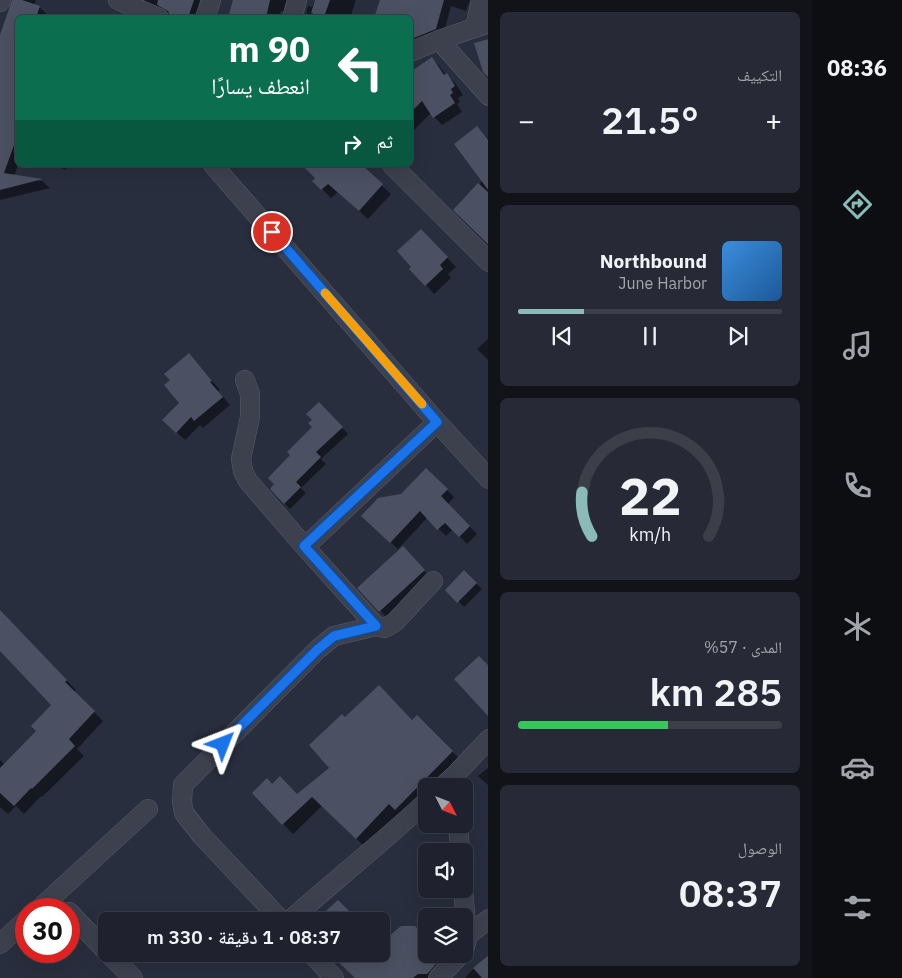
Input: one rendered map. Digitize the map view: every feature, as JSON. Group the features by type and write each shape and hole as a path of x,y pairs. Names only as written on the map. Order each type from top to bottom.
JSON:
{"street":[{"path":"118,0 152,15"},
{"path":"206,15 211,0"},
{"path":"293,15 297,0"},
{"path":"413,51 482,25 481,0"},
{"path":"439,40 488,96"},
{"path":"215,167 488,479"},
{"path":"394,167 488,262"},
{"path":"245,380 250,394 250,417 241,459 243,471 248,481 376,626"},
{"path":"304,546 437,422"},
{"path":"274,912 202,836 184,813 182,785 317,650 334,636 376,626 385,628 395,622 433,581"},
{"path":"455,778 488,739"},
{"path":"63,898 148,809"},
{"path":"299,912 418,809"},
{"path":"473,934 488,918"},
{"path":"80,924 98,943"},
{"path":"0,944 15,930"},
{"path":"117,962 133,978"},
{"path":"319,962 334,978"},
{"path":"438,978 452,963"}],"building":[{"path":"12,0 22,0 40,6 37,15 15,15 15,142 4,173 43,179 0,190 0,35"},
{"path":"158,0 194,0 189,15 170,15 168,11 157,5"},
{"path":"233,0 270,0 267,15 229,15"},
{"path":"315,0 330,0 325,15 311,13"},
{"path":"380,0 444,0 436,29 414,38 413,15 375,15"},
{"path":"488,39 488,77 483,72 474,43"},
{"path":"432,57 444,75 447,73 455,86 451,89 453,93 450,95 455,103 433,118 422,101 413,110 413,70"},
{"path":"477,126 488,140 488,190 454,144"},
{"path":"304,167 364,167 383,184 359,211 328,184 321,190 312,181 315,178"},
{"path":"478,183 488,192 488,244 453,210"},
{"path":"421,229 448,257 440,265 443,269 425,286 409,269 411,267 397,251"},
{"path":"189,353 223,397 194,421 191,417 176,433 162,420 179,403 164,385 170,380 164,374"},
{"path":"319,402 343,427 316,452 321,457 296,482 301,487 284,504 270,489 274,484 268,478 290,455 287,452 312,427 308,423 312,420 306,414"},
{"path":"426,468 448,489 441,496 470,526 459,537 445,523 437,530 420,511 390,543 361,516 378,498 401,494"},
{"path":"403,546 425,570 379,612 357,588"},
{"path":"464,570 477,583 457,603 445,590"},
{"path":"0,610 67,680 65,682 95,711 69,739 75,746 14,806 0,793 0,768 36,731 31,726 51,705 0,651"},
{"path":"479,656 488,665 488,716 454,679"},
{"path":"379,685 412,720 417,715 453,751 426,778 418,778 418,787 395,810 389,804 356,839 312,797 282,825 252,793 267,778 272,784 280,776 297,794 329,768 309,745 342,714 345,717"},
{"path":"338,900 350,912 325,912"},
{"path":"401,926 415,926 418,929 418,963 437,963 427,974 418,974 413,978 355,978 338,962 390,962 390,935"},
{"path":"488,956 488,978 482,978 473,968"}],"slow traffic":[{"path":"325,293 422,404"}],"route":[{"path":"223,744 317,650 334,636 376,626 304,546 437,422 272,232"}]}
